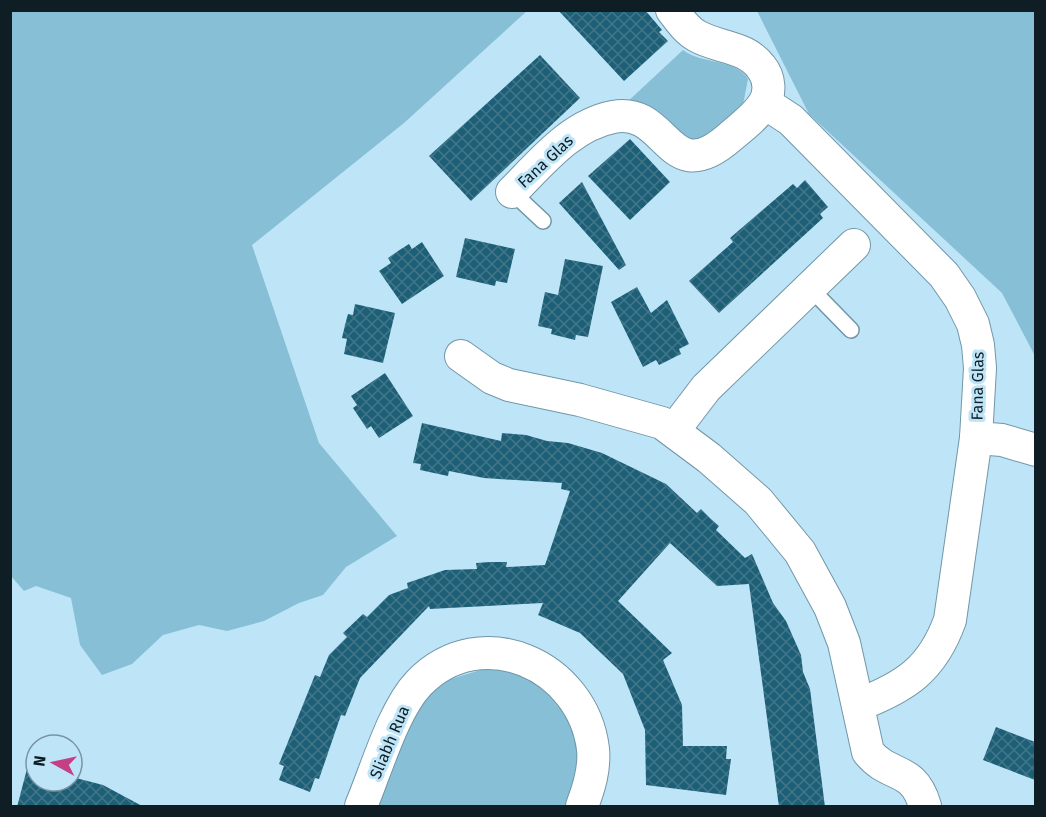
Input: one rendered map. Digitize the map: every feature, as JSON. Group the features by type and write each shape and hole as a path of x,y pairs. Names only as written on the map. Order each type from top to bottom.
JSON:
{"street":[{"path":"672,10 694,35 735,49 755,60 768,81 768,95 765,103"},
{"name":"Fana Glas","path":"512,192 569,137 612,117 626,116 646,122 679,152 694,156 716,148 755,115 765,103 791,120 953,287 973,324 978,345 980,382 976,438 955,600 947,629 938,647 918,673 894,691 858,705"},
{"path":"674,430 706,388 854,245"},
{"path":"461,356 486,375 509,385 551,393 645,417 674,430 758,501 800,552 823,591 838,626 853,678 868,752 879,763 912,780 925,807"},
{"path":"976,438 1002,440 1035,450"},
{"name":"Sliabh Rua","path":"361,807 402,708 421,682 459,660 494,654 518,657 547,670 571,693 584,714 591,737 594,763 582,807"}],"lane":[{"name":"Fana Glas","path":"512,192 543,220"},
{"path":"809,287 851,330"}],"shaded area":[{"path":"10,11 527,11 404,123 252,245 319,443 397,536 346,567 323,595 299,603 264,621 227,631 199,625 163,635 132,664 102,675 80,645 71,598 36,586 24,591 11,576"},
{"path":"757,11 1035,11 1035,356 1002,293 809,114"},
{"path":"683,50 699,58 735,68 748,79 742,110 698,144 625,104"},
{"path":"484,669 502,669 532,678 570,716 580,760 569,806 374,806 415,708 444,681"}],"building":[{"path":"558,10 645,10 662,30 659,32 668,41 624,81"},
{"path":"540,55 580,98 471,201 429,156"},
{"path":"630,139 670,182 630,220 588,176"},
{"path":"805,180 828,207 820,214 823,218 719,313 689,281 733,242 730,238 793,184 797,188"},
{"path":"582,182 626,265 619,270 559,203"},
{"path":"465,238 515,249 507,283 496,281 495,286 456,277"},
{"path":"422,242 444,276 402,304 379,271 391,263 388,258 398,251 409,244 412,249"},
{"path":"565,259 603,266 588,337 576,335 575,340 551,334 552,329 538,326 545,292 558,295"},
{"path":"637,287 651,313 667,300 689,344 679,349 681,354 659,365 656,360 643,367 611,302"},
{"path":"355,304 395,313 383,363 344,354 347,339 342,338 348,314 353,315"},
{"path":"385,373 413,416 379,438 371,426 367,429 353,408 357,405 351,396"},
{"path":"422,423 501,441 502,433 526,435 547,441 568,443 602,453 666,484 697,513 701,509 719,526 716,530 745,558 752,554 773,603 786,621 801,655 803,672 810,689 825,807 779,807 749,584 717,586 670,543 618,601 672,653 663,660 682,705 683,746 727,746 726,759 731,759 726,795 646,785 645,730 623,674 580,633 538,615 543,603 430,609 429,606 360,678 345,716 341,715 319,779 315,778 310,792 279,780 284,766 279,764 315,675 320,677 329,655 347,637 343,633 363,614 367,617 389,595 408,588 407,583 445,570 477,569 476,563 490,562 507,562 506,567 545,565 570,491 561,489 562,483 484,478 449,471 448,476 420,470 421,464 413,463"},
{"path":"996,727 1035,742 1035,780 983,760"},
{"path":"24,780 24,793 84,793 84,780 103,785 144,807 17,807"}]}
